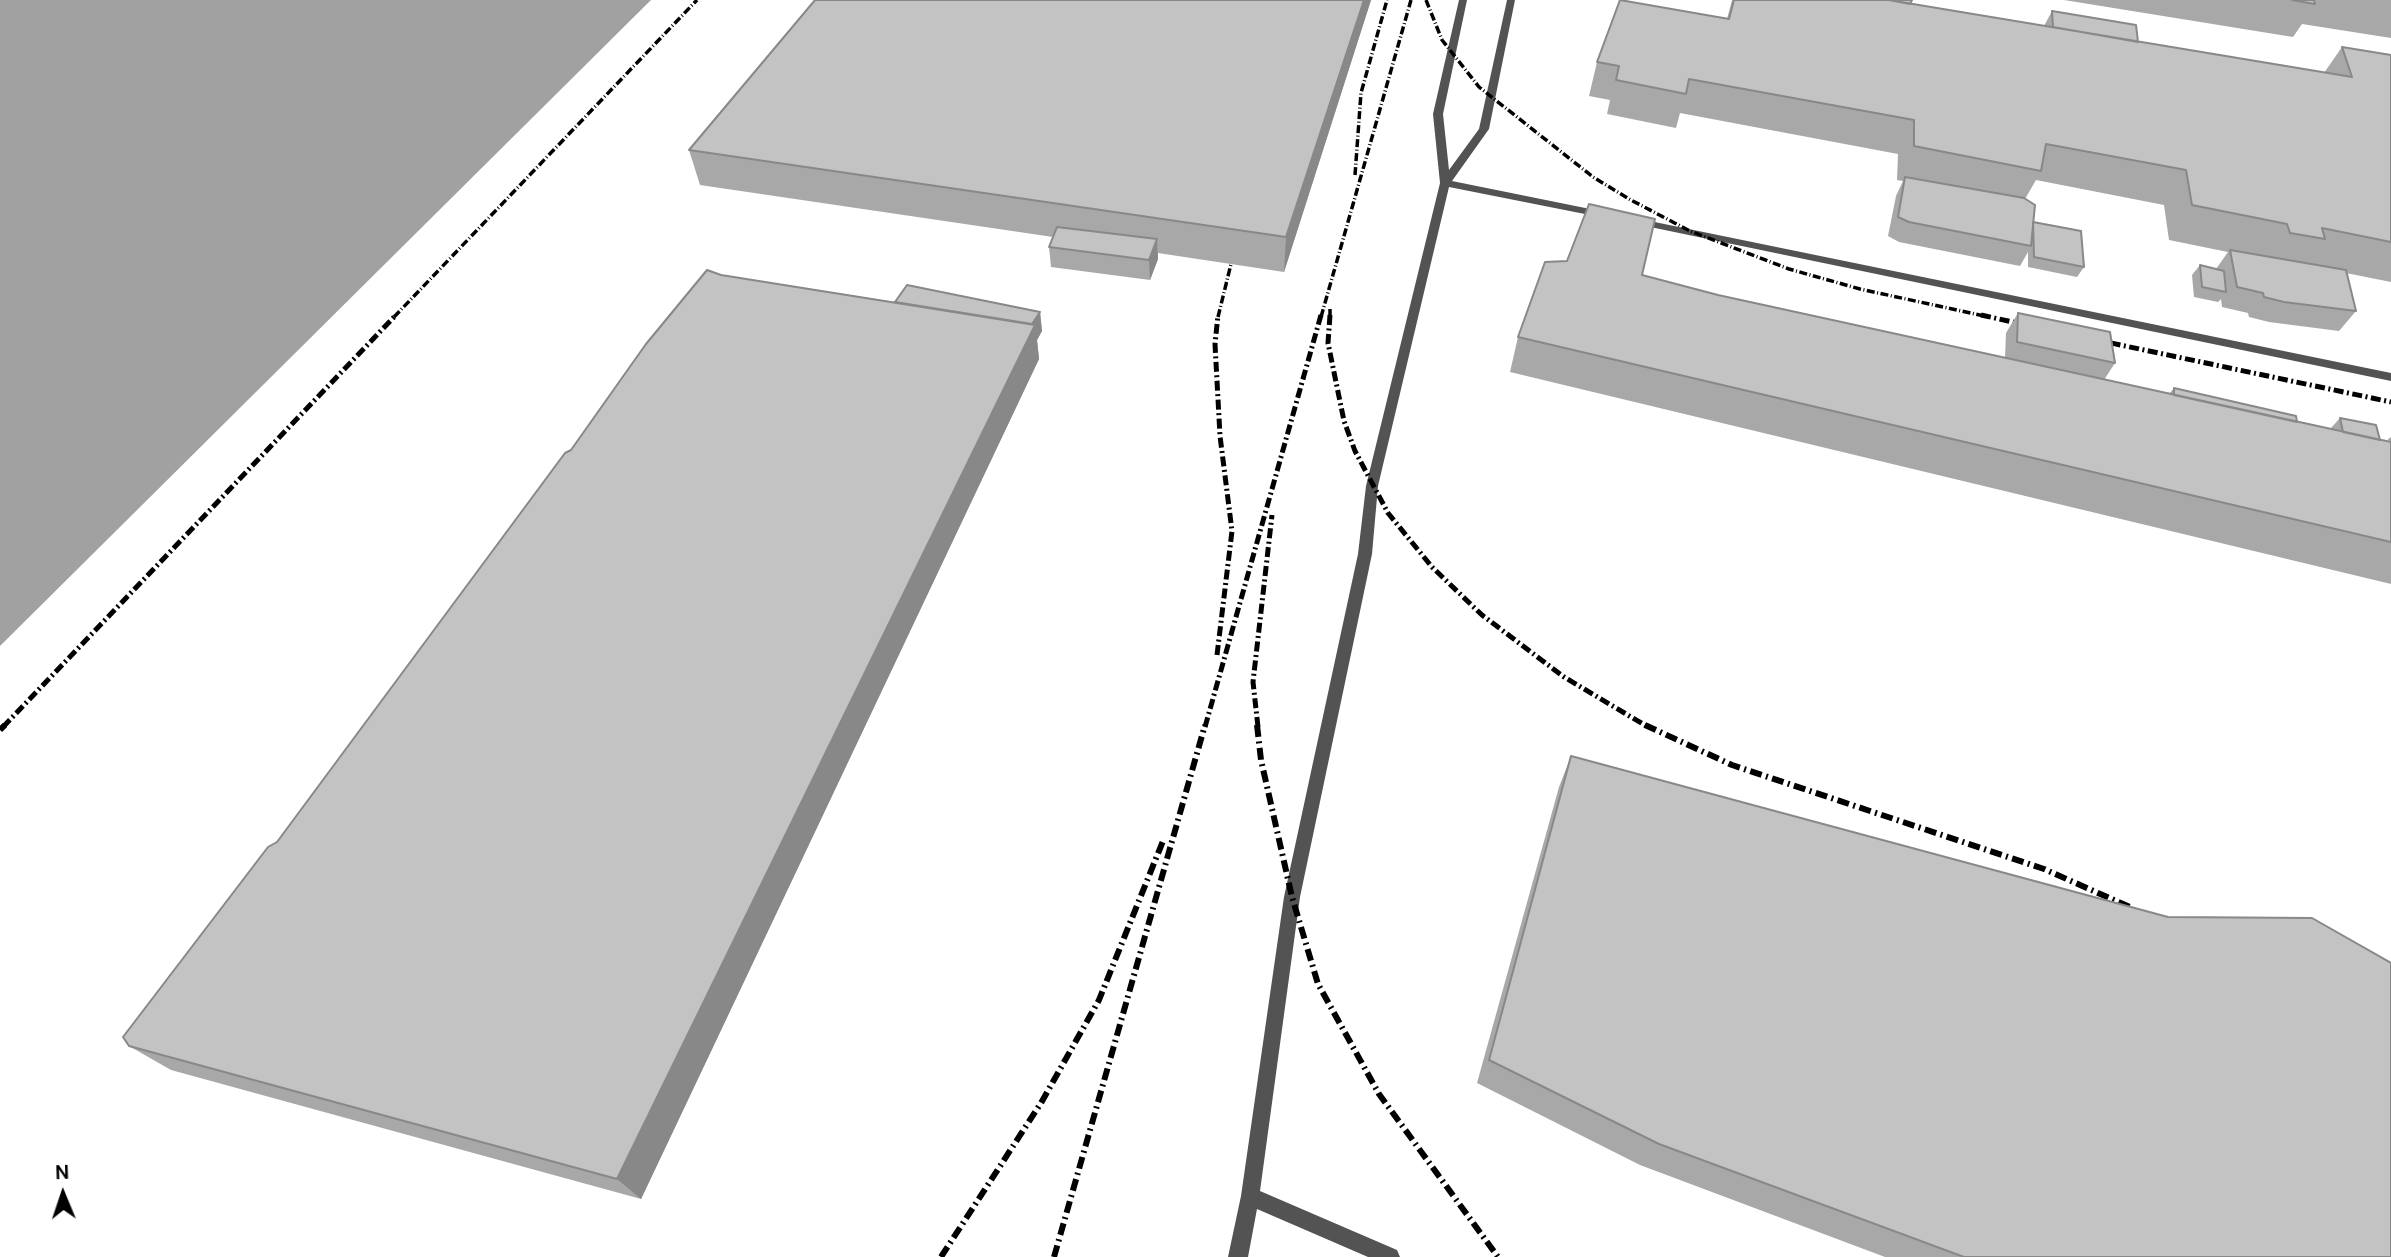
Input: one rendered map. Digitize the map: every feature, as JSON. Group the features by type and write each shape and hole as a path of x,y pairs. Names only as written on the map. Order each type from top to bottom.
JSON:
{"lane":[{"path":"1238,1257 1250,1196 1292,897 1365,555 1372,486 1445,183 1438,114 1463,0"},
{"path":"1445,183 1484,129 1511,0"},
{"path":"1445,183 2391,377"},
{"path":"1250,1196 1390,1257"}],"shaded area":[{"path":"0,0 651,0 0,646"}],"building":[{"path":"815,0 1364,0 1286,237 689,150"},
{"path":"1620,0 1729,19 1734,0 1889,0 2352,77 2342,47 2391,55 2391,242 2322,228 2325,239 2290,233 2287,224 2192,205 2186,170 2046,144 2041,171 1914,146 1914,120 1689,79 1686,94 1616,80 1619,66 1597,62"},
{"path":"1889,0 1912,0 1910,4"},
{"path":"2292,0 2314,0 2315,4"},
{"path":"2052,11 2136,25 2138,42 2053,27"},
{"path":"1905,177 2024,198 2035,205 2031,246 1909,222 1898,217"},
{"path":"1589,204 1655,219 1642,275 1718,295 2391,442 2391,542 1518,337 1545,262 1567,261"},
{"path":"2033,222 2081,231 2084,267 2034,257"},
{"path":"1057,227 1157,239 1149,260 1049,247"},
{"path":"2230,250 2346,270 2356,311 2284,302 2264,297 2263,293 2237,287"},
{"path":"2200,265 2224,271 2226,292 2202,287"},
{"path":"707,270 721,275 1035,325 617,1179 129,1046 123,1037 268,847 277,842 565,453 571,450 646,344"},
{"path":"907,285 1040,312 1032,324 895,302"},
{"path":"2018,313 2110,332 2115,363 2017,342"},
{"path":"2174,388 2296,416 2297,422 2174,395"},
{"path":"2340,418 2376,425 2380,440 2343,432"},
{"path":"1571,756 2168,917 2312,918 2391,963 2391,1257 1964,1257 1659,1144 1489,1060"}],"railway":[{"path":"394,317 697,0"},
{"path":"1355,175 1361,93 1387,0"},
{"path":"1321,317 1411,0"},
{"path":"1426,0 1442,40 1479,87 1593,177 1629,199 1690,231 1789,269 1860,289 1989,317"},
{"path":"1218,317 1231,264"},
{"path":"1330,309 1330,315"},
{"path":"3,727 396,315"},
{"path":"1217,655 1232,531 1220,436 1215,344 1218,315"},
{"path":"1205,727 1321,315"},
{"path":"1330,315 1328,343 1344,421 1355,451 1388,513 1432,567 1482,615 1564,677 1648,727"},
{"path":"1981,315 2031,326"},
{"path":"2092,339 2391,402"},
{"path":"1258,727 1253,682 1272,515"},
{"path":"1054,1257 1205,725"},
{"path":"1257,725 1261,760 1292,897 1318,984 1379,1094 1498,1257"},
{"path":"1645,725 1732,765 2044,869 2132,908"},
{"path":"0,730 3,727"},
{"path":"941,1257 1041,1103 1099,1000 1163,841"}]}
